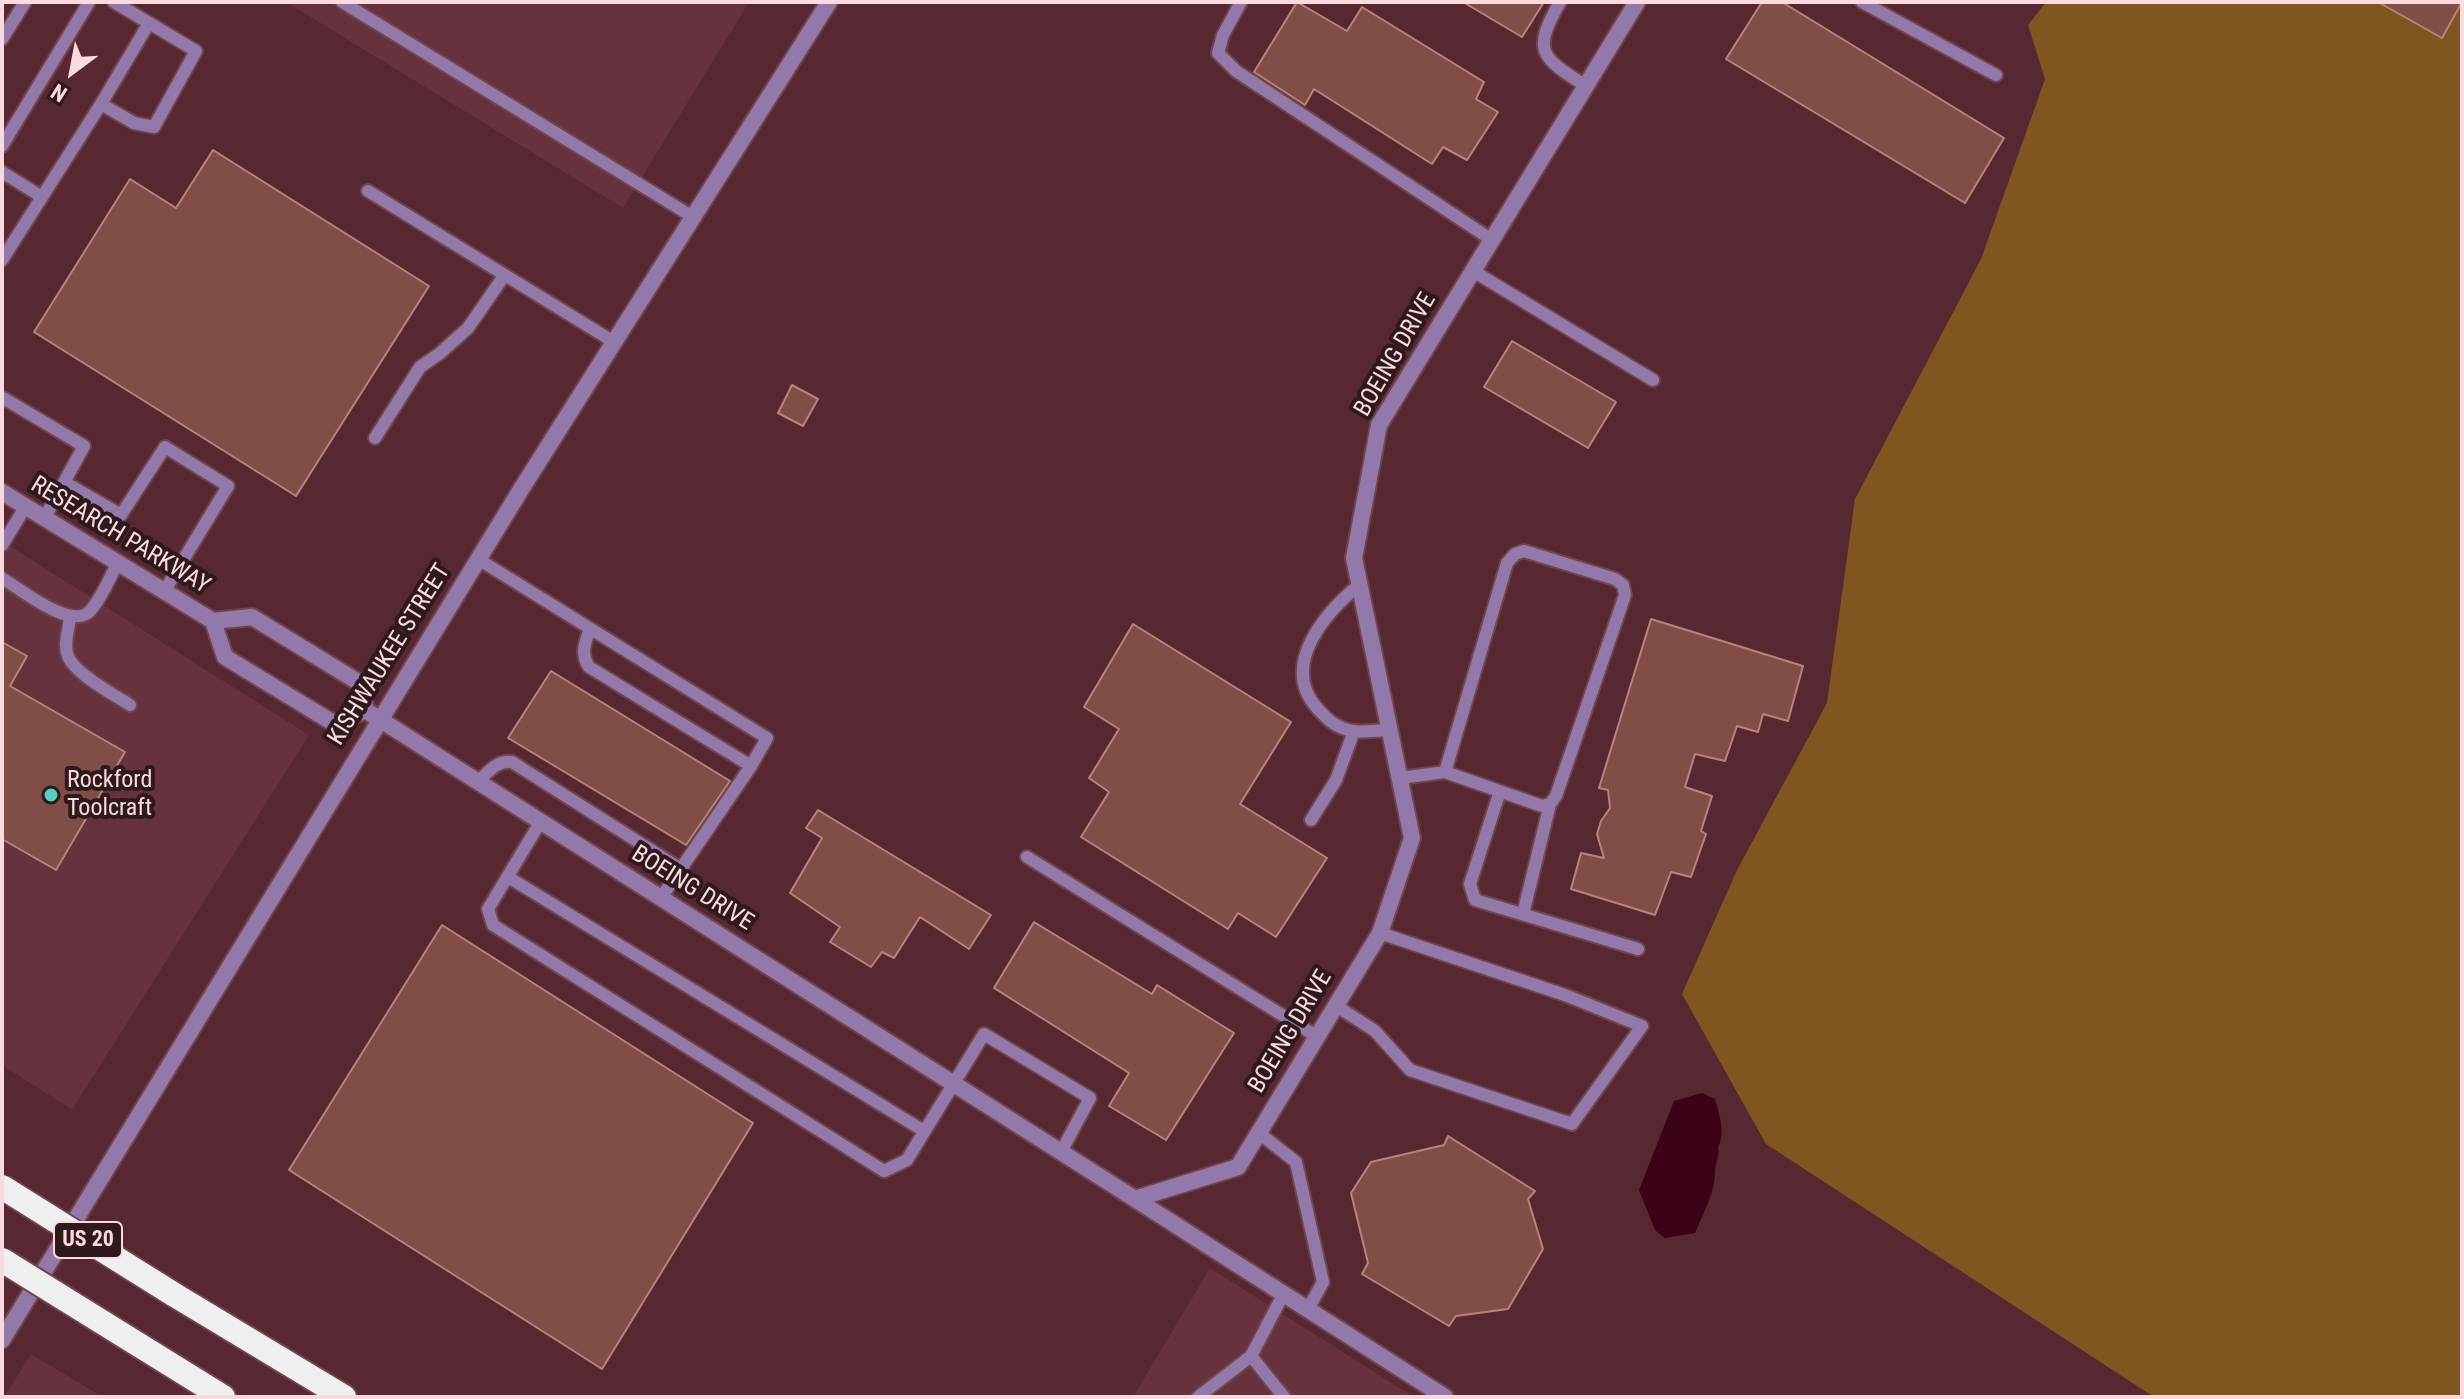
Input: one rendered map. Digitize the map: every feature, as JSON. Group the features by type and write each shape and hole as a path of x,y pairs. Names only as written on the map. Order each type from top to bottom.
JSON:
{"highway":[{"name":"US 20","path":"2,1187 344,1397"},
{"name":"US 20","path":"2,1260 223,1397"}],"street":[{"name":"KISHWAUKEE STREET","path":"2,1340 372,714 478,559 829,2"},
{"name":"BOEING DRIVE","path":"372,714 1135,1199 1238,1167 1380,933 1412,838 1354,558 1379,425 1637,2"},
{"name":"RESEARCH PARKWAY","path":"2,492 213,621 225,657 335,724 372,714 363,685 252,617 213,621"},
{"path":"1135,1199 1445,1397"}],"lane":[{"path":"2,39 25,2"},
{"path":"2,146 89,2"},
{"path":"101,104 134,123 154,127 196,51 114,2"},
{"path":"342,2 693,217"},
{"path":"1241,2 1223,35 1218,53 1236,71 1492,240"},
{"path":"1560,2 1546,27 1543,47 1559,69 1586,86"},
{"path":"1862,2 1996,75"},
{"path":"2,260 149,23"},
{"path":"2,172 42,197"},
{"path":"368,191 614,342"},
{"path":"1473,271 1653,380"},
{"path":"375,438 420,367 468,328 504,276"},
{"path":"2,400 84,446 45,517"},
{"path":"64,482 121,515 165,447 228,486 165,590"},
{"path":"2,545 26,506"},
{"path":"1445,772 1507,563 1515,554 1524,551 1615,579 1623,585 1625,595 1556,796 1550,804 1523,914"},
{"path":"478,559 590,629 770,734 661,898"},
{"path":"2,578 62,615 75,618 89,613 118,562"},
{"path":"1360,584 1334,606 1307,648 1302,673 1310,700 1331,724 1354,731 1390,730"},
{"path":"70,617 66,648 68,659 130,705"},
{"path":"590,629 583,647 583,658 589,667 751,766"},
{"path":"1311,820 1336,780 1354,731"},
{"path":"478,782 496,765 512,762 681,869"},
{"path":"1400,778 1445,772 1542,806 1550,804"},
{"path":"1500,791 1470,884 1475,900 1638,949"},
{"path":"541,821 488,909 493,925 884,1171 907,1160 984,1034 1090,1098 1061,1152"},
{"path":"1027,857 1316,1036"},
{"path":"508,877 924,1131"},
{"path":"1335,1005 1375,1031 1410,1070 1572,1124 1642,1026 1565,995 1380,933"},
{"path":"1259,1133 1296,1162 1323,1282 1308,1309"},
{"path":"1198,1397 1251,1356 1284,1293"},
{"path":"1251,1356 1284,1397"}],"shaded area":[{"path":"286,2 749,2 623,208"},
{"path":"2046,2 2462,2 2462,1397 2154,1397 1766,1144 1682,994 1737,870 1827,703 1855,499 1981,259 2045,79 2028,25"},
{"path":"2,541 309,735 72,1110 2,1065"},
{"path":"1702,1093 1715,1099 1721,1123 1713,1188 1695,1233 1665,1238 1655,1230 1639,1190 1674,1101"},
{"path":"1210,1268 1414,1397 1133,1397"},
{"path":"31,1354 103,1397 4,1397"}],"building":[{"path":"1297,2 1347,31 1362,7 1484,82 1476,99 1498,112 1467,160 1443,147 1432,164 1314,89 1305,105 1254,72"},
{"path":"1463,2 1544,2 1522,37"},
{"path":"1762,2 1782,2 2004,138 1965,203 1726,59"},
{"path":"2378,2 2462,2 2442,38"},
{"path":"213,150 429,286 296,496 34,332 130,179 176,208"},
{"path":"1512,341 1616,402 1588,448 1484,387"},
{"path":"792,385 818,399 803,426 778,413"},
{"path":"1651,619 1803,666 1788,721 1763,714 1758,732 1737,726 1725,761 1695,754 1685,787 1712,796 1701,831 1706,834 1691,877 1671,872 1655,915 1571,889 1581,853 1604,858 1597,834 1610,808 1608,790 1599,788"},
{"path":"1133,624 1291,722 1240,804 1327,858 1276,937 1238,913 1228,929 1081,837 1109,792 1089,778 1119,729 1084,707"},
{"name":"Rockford Toolcraft","path":"2,642 27,656 10,686 125,752 56,870 2,839"},
{"path":"551,671 730,781 686,845 508,738"},
{"path":"818,810 991,915 969,949 920,917 894,958 882,952 871,967 830,942 840,927 790,893 822,838 806,828"},
{"path":"1034,922 1152,994 1157,985 1234,1033 1166,1140 1109,1106 1129,1073 994,988"},
{"path":"442,925 753,1123 602,1369 289,1170"},
{"path":"1448,1136 1535,1191 1528,1199 1543,1249 1508,1309 1456,1316 1449,1326 1362,1274 1368,1263 1351,1193 1371,1162 1444,1145"}],"place":[{"name":"Rockford Toolcraft","path":"51,795"}]}
